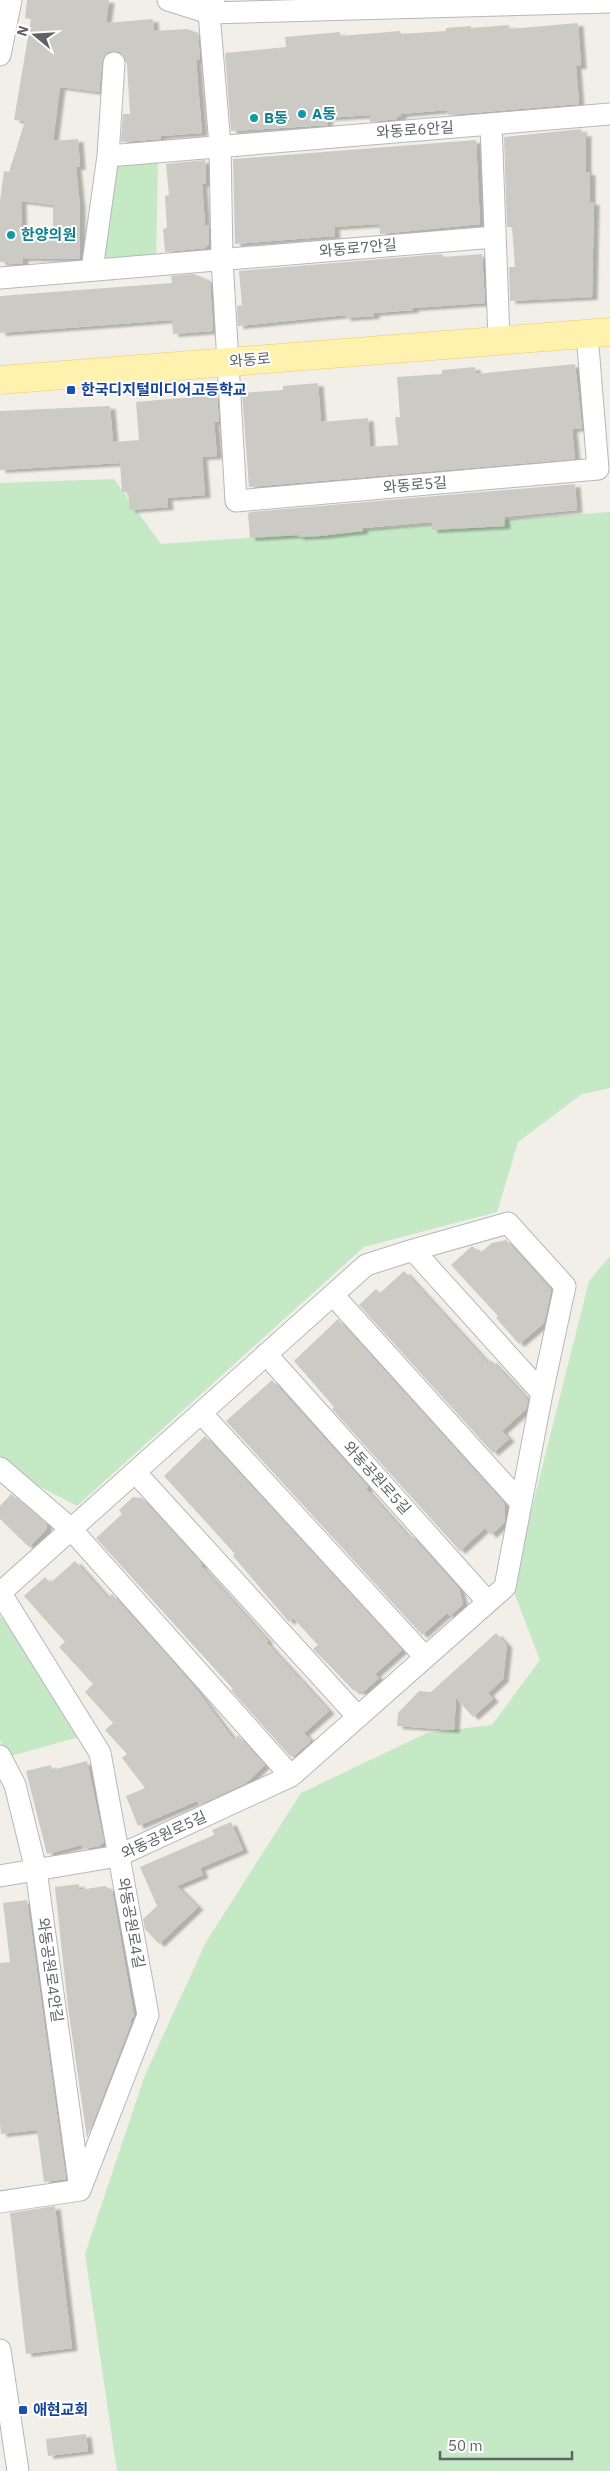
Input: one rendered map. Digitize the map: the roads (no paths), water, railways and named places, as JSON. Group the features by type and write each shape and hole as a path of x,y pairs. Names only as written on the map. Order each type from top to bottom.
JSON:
{"main road":[{"name":"와동로","path":"0,380 499,339 598,333"}],"street":[{"path":"0,55 11,0"},
{"path":"168,0 212,6 610,2 610,11"},
{"path":"212,6 220,145 222,258 228,362"},
{"path":"92,270 108,156 114,63"},
{"name":"와동로6안길","path":"108,156 220,145 610,114"},
{"path":"491,124 499,339"},
{"name":"와동로7안길","path":"0,278 222,258 494,237"},
{"name":"와동로5길","path":"228,362 236,501 598,469 598,333"},
{"name":"와동공원로5길","path":"0,1592 366,1265 508,1223 565,1286 542,1393 505,1587 291,1776 118,1856 0,1876"},
{"path":"413,1250 542,1393"},
{"path":"333,1295 521,1503"},
{"name":"와동공원로5길","path":"266,1354 488,1602"},
{"path":"201,1412 425,1658"},
{"path":"0,1468 71,1529 291,1776"},
{"path":"135,1472 358,1717"},
{"name":"와동공원로4길","path":"0,1592 100,1753 148,2015 80,2190"},
{"name":"와동공원로4안길","path":"0,1756 15,1785 36,1870 80,2190"},
{"path":"0,2202 80,2190"},
{"path":"0,2350 18,2471"}],"place":[{"name":"A동","path":"302,114"},
{"name":"B동","path":"254,118"},
{"name":"한양의원","path":"11,235"},
{"name":"한국디지털미디어고등학교","path":"71,390"},
{"name":"애현교회","path":"23,2410"}]}
